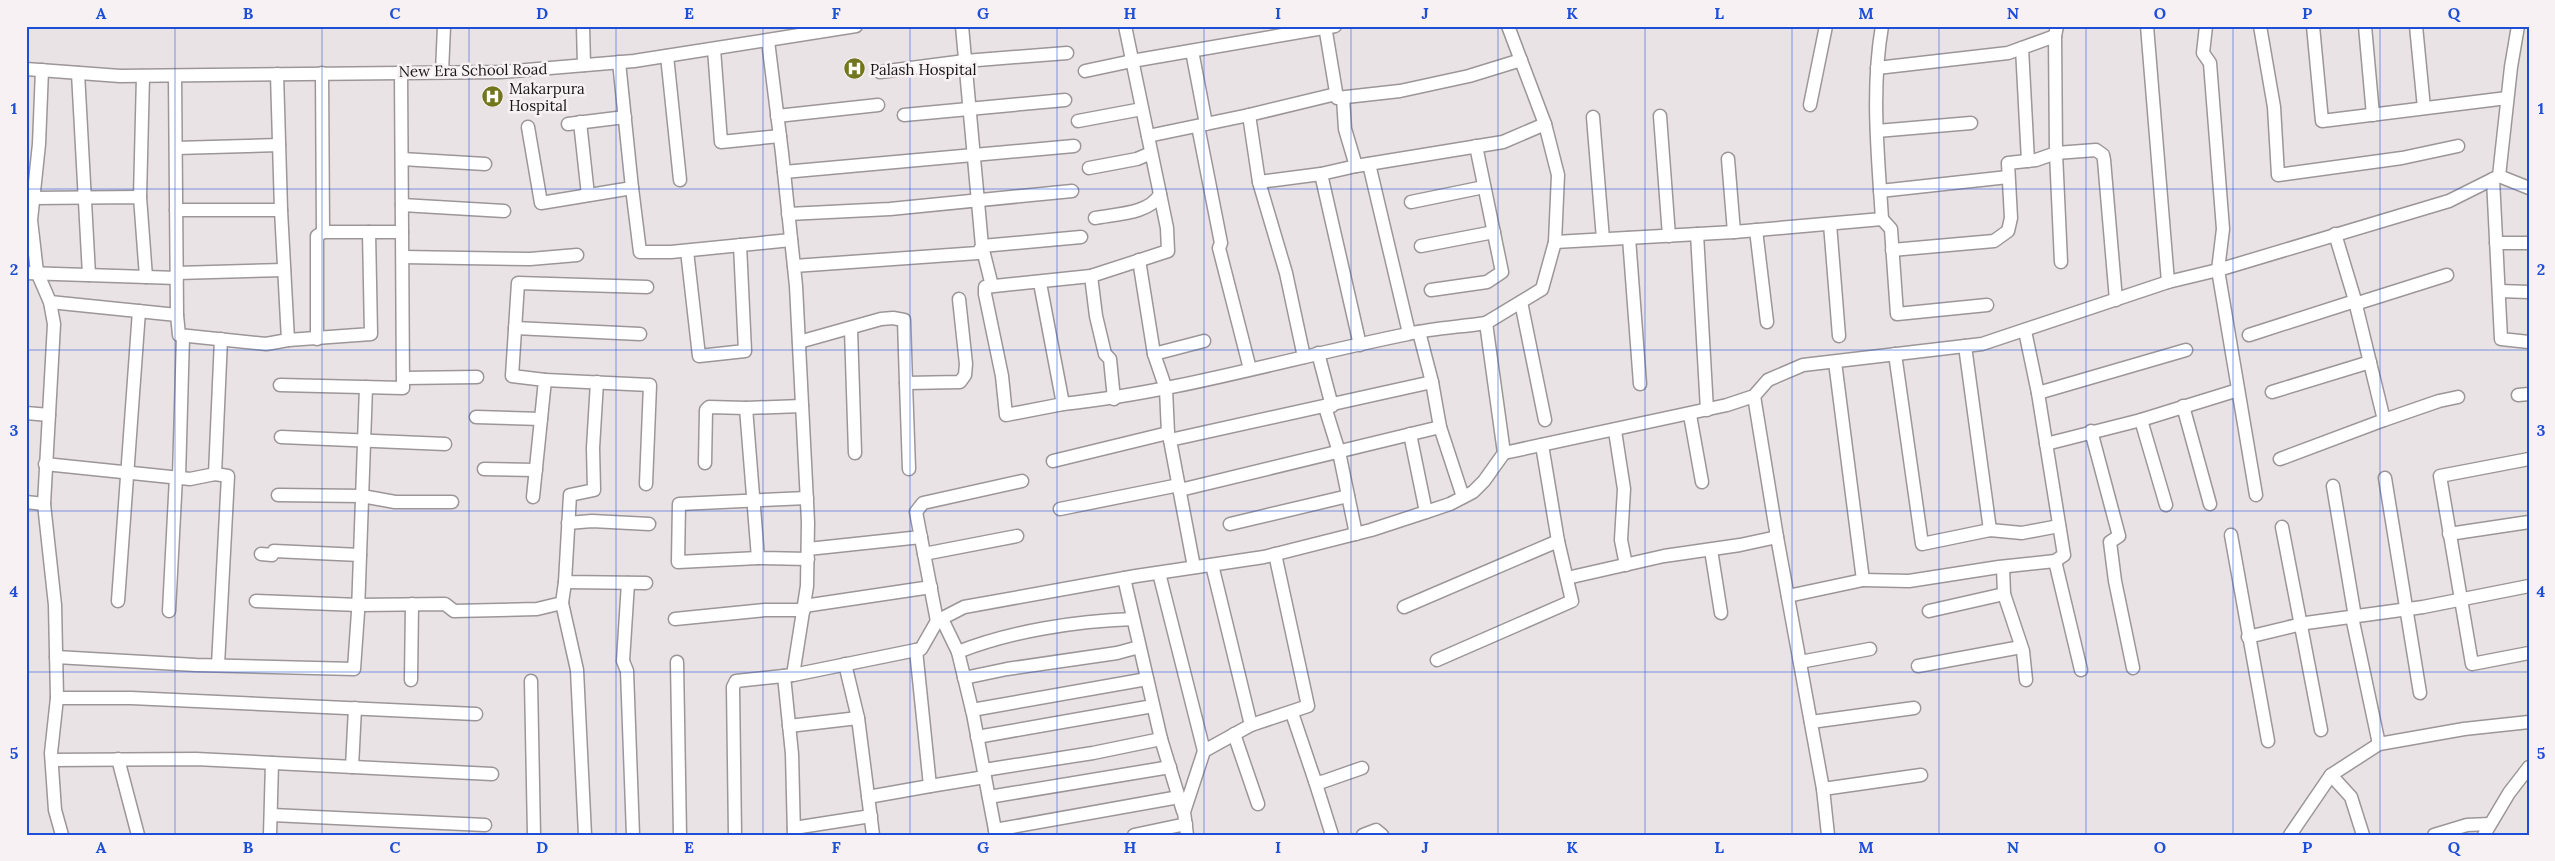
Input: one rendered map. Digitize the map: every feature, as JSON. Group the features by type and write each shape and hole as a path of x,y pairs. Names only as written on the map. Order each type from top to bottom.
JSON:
{"street":[{"path":"442,72 444,26"},
{"path":"582,26 584,65"},
{"name":"New Era School Road","path":"26,69 142,76 501,72 668,56 856,26"},
{"path":"962,26 968,109 982,246 992,286"},
{"path":"1125,26 1168,228 1168,251 1091,276 985,287 984,294 1002,376 1006,415 1062,404 1114,399 1414,333 1486,323 1542,289 1555,242 1558,175 1544,124 1508,26"},
{"path":"1810,105 1826,26"},
{"path":"1882,26 1877,68 1877,130 1880,191 1882,219 1891,229 1897,314 1987,306"},
{"path":"2147,26 2168,282"},
{"path":"2206,26 2204,53 2210,63 2223,229 2218,270 2256,494"},
{"path":"2260,26 2274,107 2278,175 2402,158 2458,146"},
{"path":"2313,26 2322,121 2507,98"},
{"path":"2365,26 2373,115"},
{"path":"2416,26 2424,108"},
{"path":"2518,26 2496,178 2496,243 2501,339 2529,342"},
{"path":"1085,72 1132,61 1328,27 1345,129 1356,166"},
{"path":"1877,68 2008,53 2056,31 2056,153 2061,262"},
{"path":"768,41 794,266 807,498 808,586 789,675 789,726 794,831 871,816"},
{"path":"2022,48 2028,161"},
{"path":"714,49 721,142 780,136"},
{"path":"1192,51 1221,243 1219,248 1250,369"},
{"path":"880,72 965,61 1067,54"},
{"path":"668,56 680,180"},
{"path":"1148,136 1340,96 1400,91 1469,76 1520,60"},
{"path":"619,62 640,252 687,251 791,240"},
{"path":"42,70 39,144 30,206 32,272 50,302 54,324 44,504 54,606 56,657 57,698 52,760 55,810 62,835"},
{"path":"280,385 403,388 401,72"},
{"path":"78,73 89,275"},
{"path":"277,74 281,210 288,340"},
{"path":"322,74 323,232"},
{"path":"142,76 140,197 146,277"},
{"path":"175,76 177,315 179,335 266,344 288,340 371,334 368,232"},
{"path":"904,116 1065,100"},
{"path":"777,116 878,105"},
{"path":"1078,121 1142,109"},
{"path":"1249,115 1259,182 1286,273 1304,357"},
{"path":"1660,116 1669,236"},
{"path":"588,195 574,123 625,117"},
{"path":"1593,117 1603,239"},
{"path":"1877,130 1971,123"},
{"path":"1259,182 1321,174 1356,166 1503,142 1544,124"},
{"path":"528,127 540,203 632,188"},
{"path":"176,148 280,145"},
{"path":"784,172 1074,146"},
{"path":"1431,290 1487,282 1502,272 1476,146"},
{"path":"1892,250 1994,241 2008,231 2011,218 2008,163 2028,161 2056,153 2096,150 2103,155 2116,300"},
{"path":"1089,168 1137,159 1151,152"},
{"path":"402,159 485,164"},
{"path":"1728,159 1734,232"},
{"path":"1369,164 1414,333 1432,382 1440,427 1463,497"},
{"path":"1321,174 1360,345"},
{"path":"1880,191 2008,177"},
{"path":"1504,452 1690,415 1754,396 1768,380 1803,365 1982,344 2168,282 2218,270 2449,201 2496,178 2529,188"},
{"path":"1411,202 1484,187"},
{"path":"788,214 1072,191"},
{"path":"1095,218 1142,209 1156,202 1160,194"},
{"path":"30,206 86,198 140,197"},
{"path":"402,205 504,211"},
{"path":"176,210 281,210"},
{"path":"1555,242 1734,232 1882,219"},
{"path":"1830,224 1839,336"},
{"path":"1756,230 1767,322"},
{"path":"317,339 317,236 323,232 402,232"},
{"path":"1421,246 1494,232"},
{"path":"1696,234 1707,410"},
{"path":"2334,234 2355,303 2384,420"},
{"path":"982,246 1081,236"},
{"path":"1629,238 1640,384"},
{"path":"2496,243 2529,243"},
{"path":"687,251 699,356 745,352 740,246"},
{"path":"794,266 978,253 982,246"},
{"path":"403,257 530,259 577,255"},
{"path":"1139,260 1154,354 1166,388 1169,437 1194,568"},
{"path":"32,272 146,277 284,270"},
{"path":"2249,335 2446,275"},
{"path":"1091,276 1096,316 1105,354 1110,359 1114,399"},
{"path":"1040,282 1062,404"},
{"path":"646,484 650,385 544,380 512,376 518,283 647,287"},
{"path":"2499,291 2529,292"},
{"path":"906,383 960,382 965,375 959,299"},
{"path":"50,302 177,315"},
{"path":"1521,302 1545,420"},
{"path":"118,601 139,311"},
{"path":"799,342 882,319 904,320 909,469"},
{"path":"735,835 733,687 736,681 789,675 921,650 940,620 964,608 1124,578 1275,554 1356,534 1426,512 1463,497 1484,481 1504,452 1486,323"},
{"path":"516,328 640,334"},
{"path":"851,329 855,453"},
{"path":"1788,596 1863,580 1909,581 2056,561 2064,555 2038,393 2024,331"},
{"path":"169,611 183,336"},
{"path":"215,474 221,339"},
{"path":"1154,354 1204,341"},
{"path":"1965,346 1990,530"},
{"path":"2038,393 2186,350"},
{"path":"1318,354 1356,534"},
{"path":"1895,354 1922,544 1990,530 2022,533 2059,526"},
{"path":"1835,362 1863,580"},
{"path":"2272,392 2370,362"},
{"path":"404,378 477,377"},
{"path":"533,497 544,380"},
{"path":"585,835 577,670 562,603 570,495 594,490 593,448 597,382"},
{"path":"1053,461 1329,407 1432,382"},
{"path":"56,657 354,670 359,605 366,387"},
{"path":"2046,444 2091,431 2141,420 2238,390"},
{"path":"1754,396 1777,537 1823,789 1828,835"},
{"path":"2280,459 2384,420 2440,401 2458,397"},
{"path":"705,463 706,410 710,407 802,406"},
{"path":"2183,406 2210,504"},
{"path":"746,408 752,502 758,558"},
{"path":"26,413 49,416"},
{"path":"1690,415 1702,482"},
{"path":"476,417 541,419"},
{"path":"2141,420 2166,505"},
{"path":"1060,509 1179,487 1339,452 1440,427"},
{"path":"1615,431 1624,489 1621,540 1626,565"},
{"path":"2091,431 2119,536 2110,542 2115,581 2133,668"},
{"path":"1410,434 1426,512"},
{"path":"281,438 445,444"},
{"path":"1437,660 1572,600 1558,542 1542,445"},
{"path":"2529,460 2440,476 2472,664 2529,653"},
{"path":"45,464 190,479 215,474 228,476 218,665"},
{"path":"484,469 536,470"},
{"path":"2385,478 2420,693"},
{"path":"1022,482 923,503 916,512 931,588 940,620 958,652 972,710 995,832 1179,796"},
{"path":"2333,486 2353,617 2380,744"},
{"path":"278,495 362,496 395,502 452,502"},
{"path":"1230,524 1348,496"},
{"path":"807,498 679,504 678,562 808,554 921,536"},
{"path":"26,502 44,504"},
{"path":"2449,534 2529,522"},
{"path":"568,523 649,524"},
{"path":"2282,527 2321,730"},
{"path":"2231,535 2268,741"},
{"path":"924,554 1017,536"},
{"path":"1567,578 1777,537"},
{"path":"1404,607 1558,542"},
{"path":"1710,550 1721,613"},
{"path":"261,554 272,555 274,551 360,555"},
{"path":"1204,751 1251,725 1292,713 1308,706 1275,554"},
{"path":"2056,561 2081,670"},
{"path":"1212,565 1251,725"},
{"path":"2003,567 2004,594 2021,648 2026,680"},
{"path":"1159,573 1204,751 1186,824"},
{"path":"1124,578 1160,739 1186,824"},
{"path":"565,582 646,583"},
{"path":"628,583 623,661 627,671 633,835"},
{"path":"2248,637 2300,625 2407,610 2529,586"},
{"path":"675,619 804,608 931,588"},
{"path":"1929,611 2004,594"},
{"path":"256,601 359,605 446,604 454,611 537,610 562,603"},
{"path":"411,680 412,604"},
{"path":"958,652 990,640 1045,629 1133,619"},
{"path":"964,678 1007,669 1117,653 1139,646"},
{"path":"1918,666 2021,648"},
{"path":"1800,662 1870,649"},
{"path":"916,650 930,786"},
{"path":"677,662 680,835"},
{"path":"845,664 858,718 873,835"},
{"path":"972,710 1147,679"},
{"path":"530,681 534,835"},
{"path":"57,698 131,698 476,714"},
{"path":"977,737 1153,706"},
{"path":"352,767 355,708"},
{"path":"1811,722 1914,708"},
{"path":"1292,713 1316,781 1332,835"},
{"path":"789,726 858,718"},
{"path":"2290,835 2331,775 2380,744 2464,729 2529,722"},
{"path":"1234,734 1258,804"},
{"path":"868,796 930,786 984,773 1160,739"},
{"path":"52,760 196,759 492,774"},
{"path":"118,760 138,835"},
{"path":"270,835 272,763"},
{"path":"988,798 1170,767"},
{"path":"2434,835 2468,825 2487,830 2529,767"},
{"path":"1316,781 1322,782 1362,768"},
{"path":"1823,789 1921,775"},
{"path":"2331,775 2351,798 2363,835"},
{"path":"272,815 485,825"},
{"path":"1134,835 1186,824"},
{"path":"1363,835 1376,830 1382,835"}],"place":[{"name":"Palash Hospital","path":"854,69"},
{"name":"Makarpura Hospital","path":"493,97"}]}
